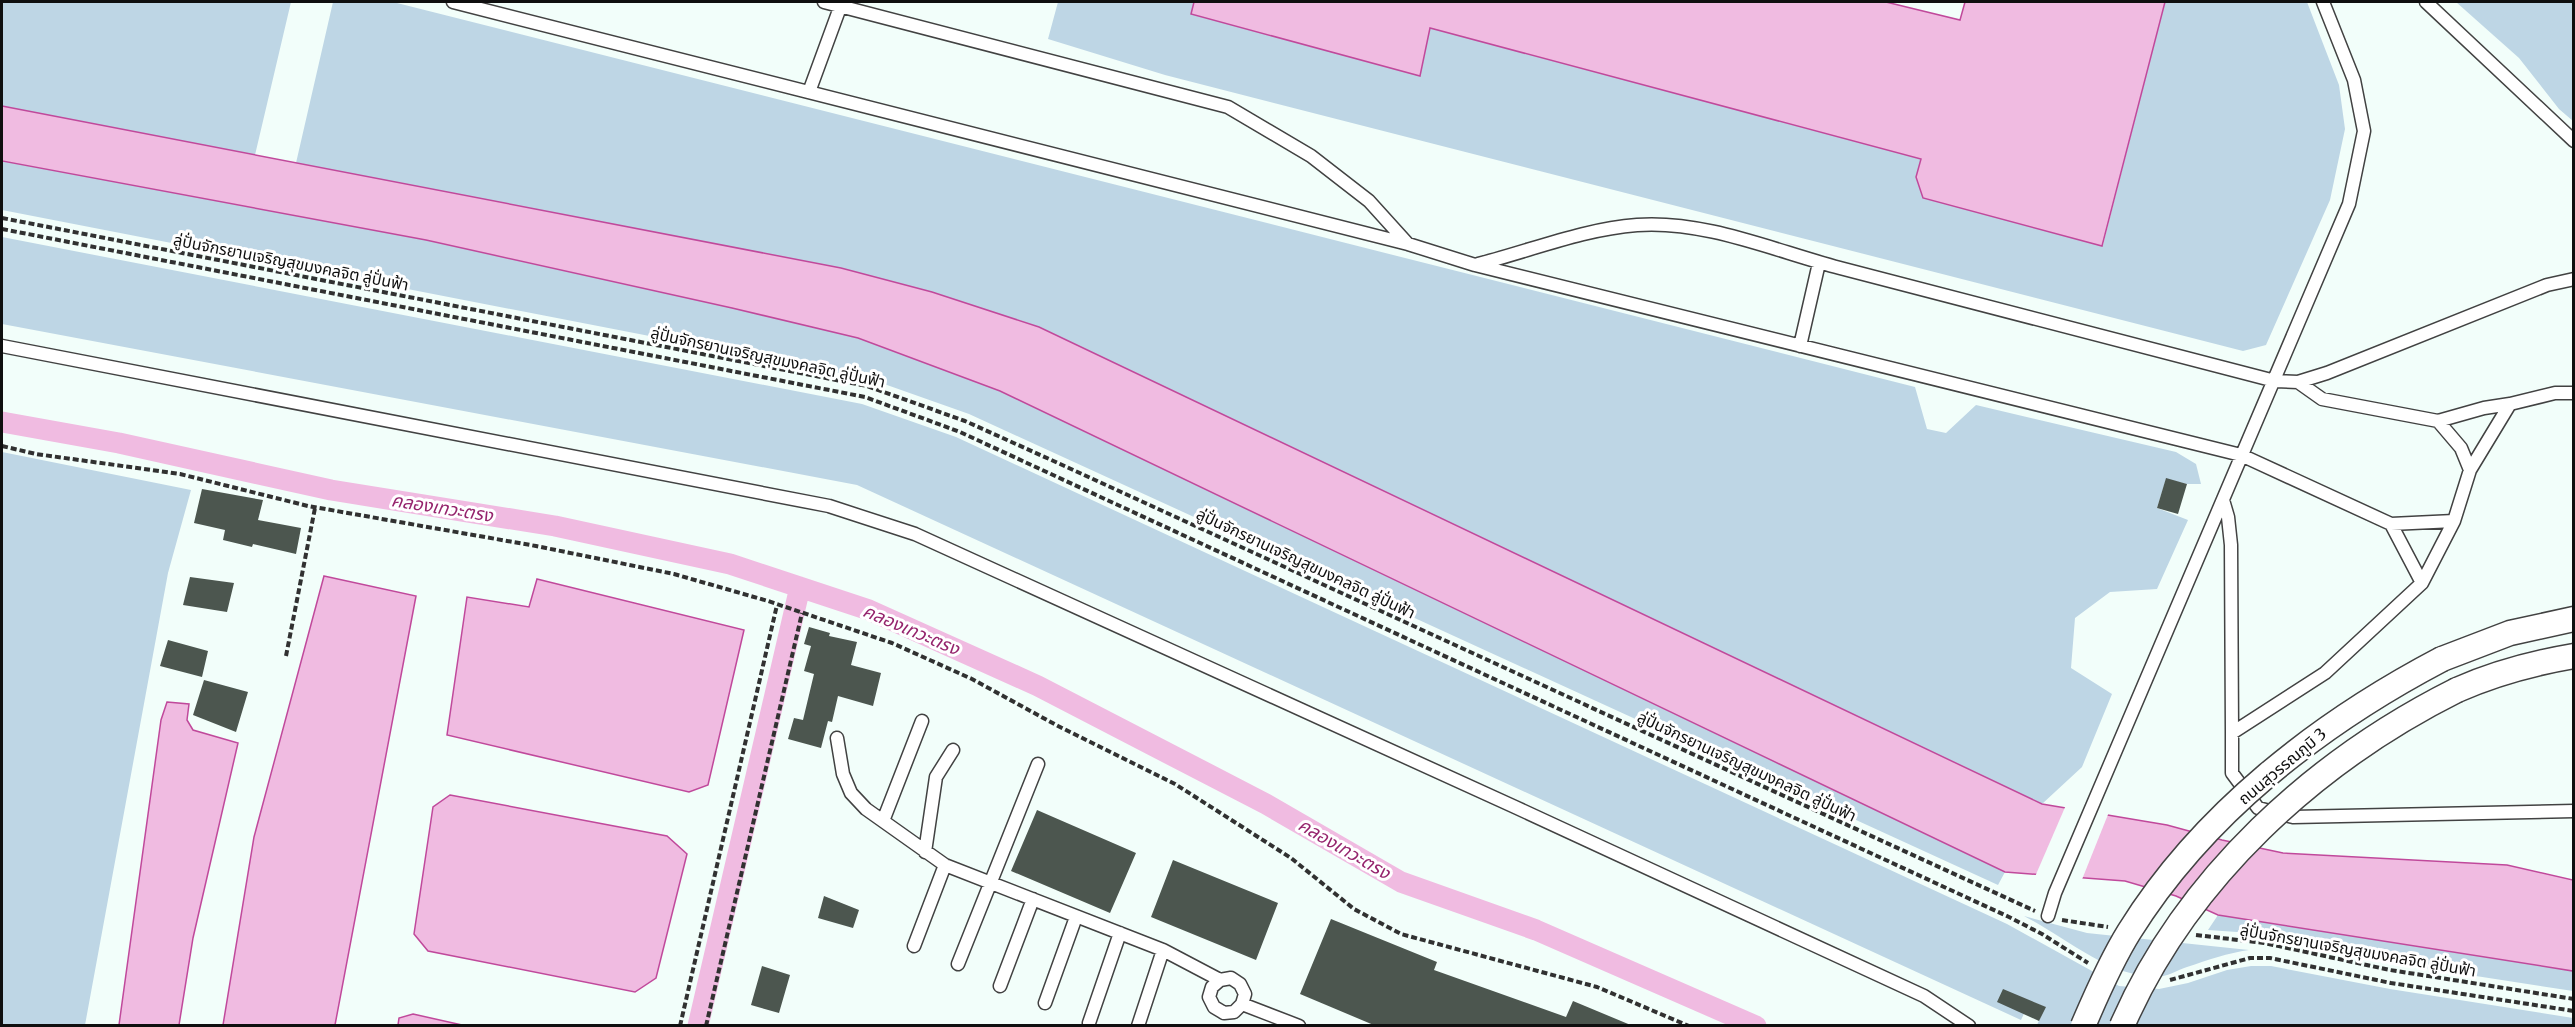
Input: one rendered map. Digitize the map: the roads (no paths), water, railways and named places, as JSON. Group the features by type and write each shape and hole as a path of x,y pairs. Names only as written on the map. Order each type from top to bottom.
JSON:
{"street":[{"name":"ถนนสุวรรณภูมิ 3","path":"2083,1026 2114,958 2130,930 2172,874 2240,799 2334,723 2387,688 2442,658 2510,633 2574,619"},
{"name":"ถนนสุวรรณภูมิ 3","path":"2122,1026 2147,974 2181,919 2263,827 2354,751 2418,710 2483,678 2574,656"}],"lane":[{"path":"453,2 1408,244 1475,265 2241,455 2391,524 2454,521"},
{"path":"824,2 842,4 1228,107 1311,156 1369,201 1408,244"},
{"path":"2048,916 2055,892 2107,776 2349,204 2364,131 2354,80 2323,2"},
{"path":"2426,2 2574,141"},
{"path":"809,92 842,4"},
{"path":"1475,265 1587,234 1636,225 1664,225 1718,234 1819,263 2275,381 2298,382 2327,373 2547,285 2574,279"},
{"path":"1800,346 1819,263"},
{"path":"2,346 829,506 915,534 1924,996 1969,1026"},
{"path":"2298,382 2322,399 2438,421 2555,393 2574,393"},
{"path":"2232,733 2325,673 2422,583 2454,521 2470,470 2510,404"},
{"path":"2438,421 2461,448 2470,470"},
{"path":"2223,500 2228,517 2230,545 2232,773 2258,808 2293,817 2574,811"},
{"path":"2391,524 2422,583"},
{"path":"883,821 922,721"},
{"path":"837,738 843,774 851,793 883,821 945,865 1163,950 1220,980"},
{"path":"925,852 936,777 953,750"},
{"path":"958,964 1038,764"},
{"path":"914,946 945,865"},
{"path":"1000,986 1033,899"},
{"path":"1045,1003 1077,916"},
{"path":"1089,1023 1120,933"},
{"path":"1138,1026 1163,950"},
{"path":"1231,978 1240,984 1245,994 1242,1004 1234,1012 1224,1013 1214,1007 1209,998 1212,987 1220,980 1231,978"},
{"path":"1242,1004 1294,1025"}],"waterway":[{"name":"คลองเทวะตรง","path":"2,422 119,443 331,490 555,526 730,564 869,610 1038,686 1266,804 1401,882 1536,930 1756,1026"},
{"path":"698,1026 800,587"}]}
